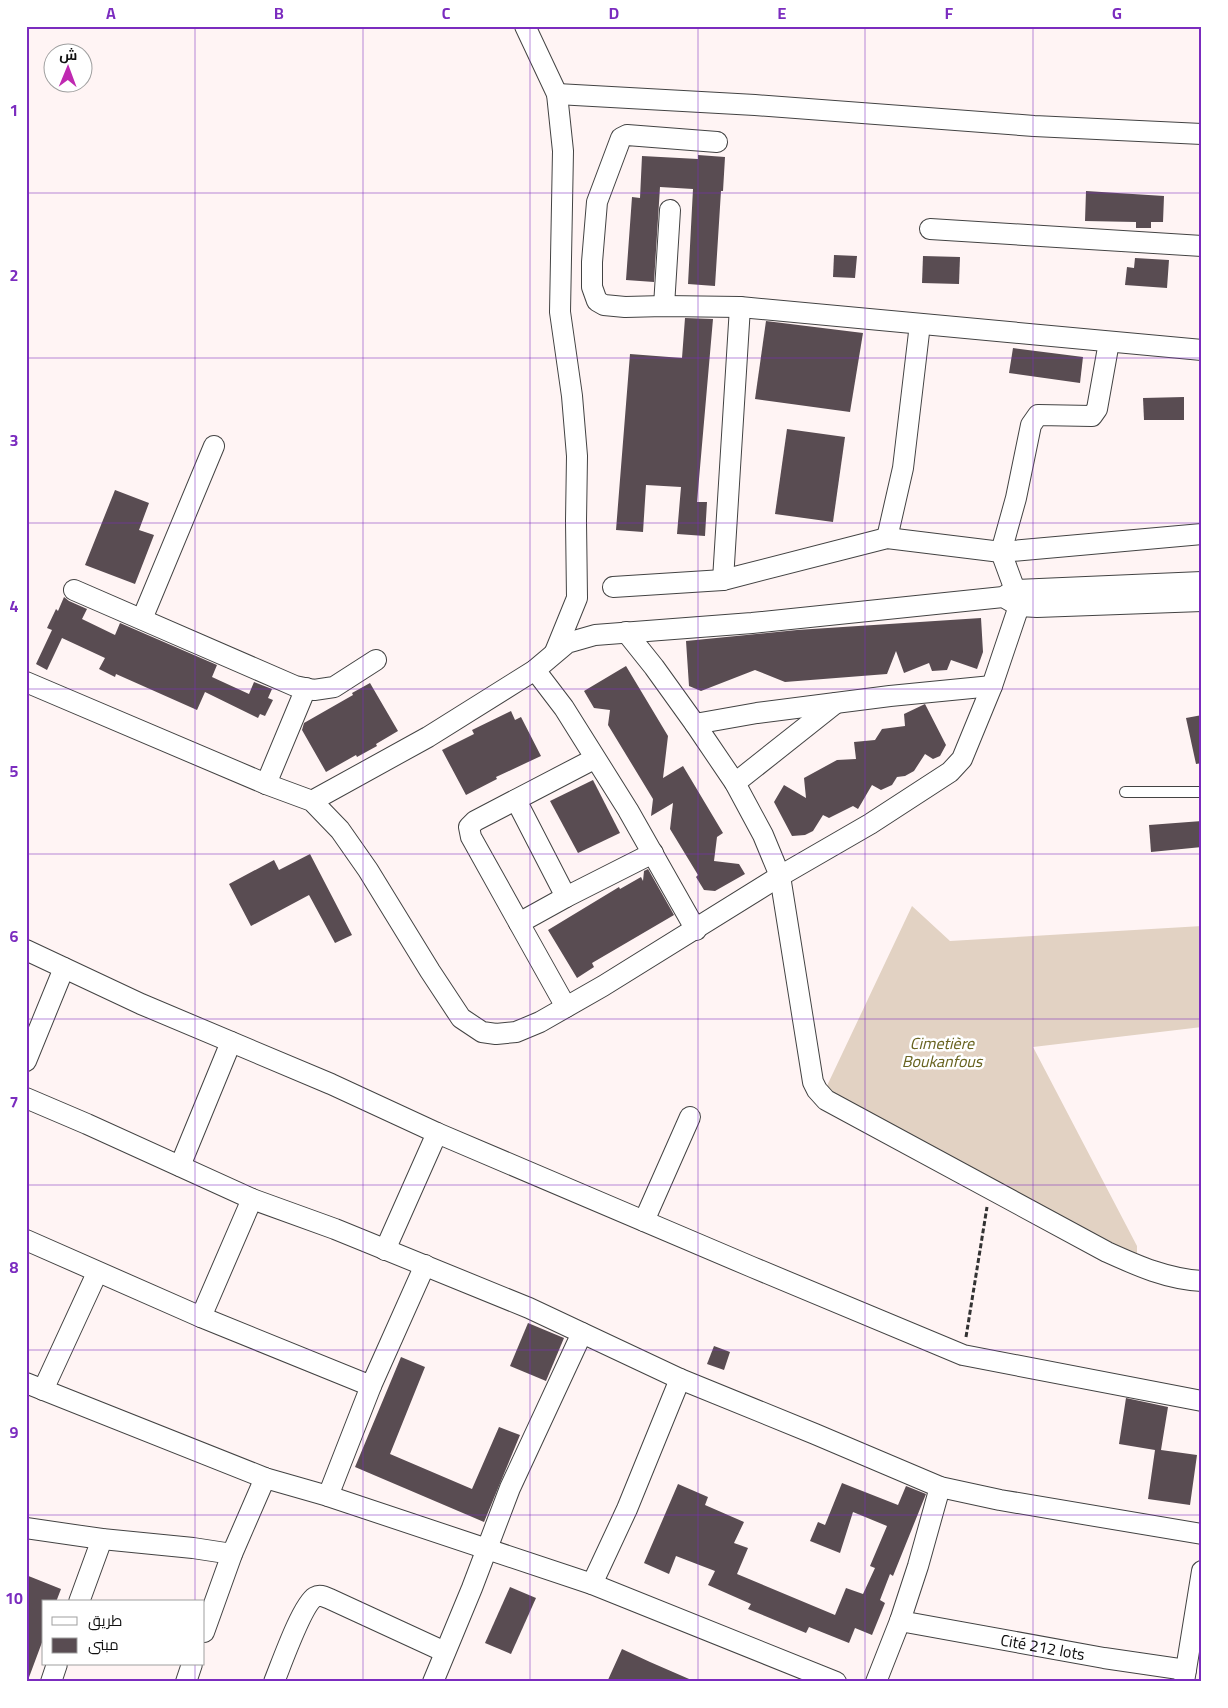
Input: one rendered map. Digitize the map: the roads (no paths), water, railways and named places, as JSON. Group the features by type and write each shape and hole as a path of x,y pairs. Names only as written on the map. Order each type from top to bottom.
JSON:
{"street":[{"path":"525,26 557,94 563,152 559,280 560,312 572,396 577,456 577,598 555,652"},
{"path":"557,94 755,104 1034,126 1202,134"},
{"path":"717,142 627,135 621,138 616,147 597,202 592,262 592,287 597,301 604,305 626,307 740,307 1202,350"},
{"path":"664,306 670,210"},
{"path":"930,229 1202,246"},
{"path":"723,580 740,307"},
{"path":"887,538 903,468 920,324"},
{"path":"26,682 266,784 312,801 340,830 362,862 430,972 461,1018 482,1032 496,1034 516,1032 540,1022 566,1007 696,930 780,876 870,824 950,772 962,759 992,686 1013,598 1001,552 1016,498 1031,425 1038,415 1092,416 1097,409 1109,342"},
{"path":"142,619 214,446"},
{"path":"613,587 723,580 887,538 1001,552 1202,534"},
{"path":"312,801 428,738 535,670 567,644 595,635 752,623 1202,582"},
{"path":"74,590 295,686 314,690 334,688 376,660"},
{"path":"1013,598 1047,607 1202,601"},
{"path":"626,632 654,667 735,783 763,835 780,876 814,1082 817,1090 826,1100 1107,1252 1150,1271 1171,1277 1202,1281"},
{"path":"535,670 564,708 653,853 696,930"},
{"path":"695,724 890,696 992,686"},
{"path":"266,784 306,688"},
{"path":"735,783 836,703"},
{"path":"566,1007 470,837 469,827 475,820 594,759"},
{"path":"516,800 566,897"},
{"path":"519,923 653,853"},
{"path":"26,950 437,1133 963,1355 1202,1401"},
{"path":"26,1061 64,968"},
{"path":"180,1166 231,1042"},
{"path":"26,1098 252,1199 334,1229 529,1308 680,1379 940,1487 1000,1500 1202,1534"},
{"path":"644,1221 690,1117"},
{"path":"385,1250 437,1133"},
{"path":"202,1317 252,1199"},
{"path":"26,1240 97,1273 371,1386"},
{"path":"328,1496 371,1386 425,1265"},
{"path":"97,1273 35,1387 264,1478 328,1496 592,1584 836,1682"},
{"path":"433,1682 472,1588 510,1488 582,1333"},
{"path":"592,1584 628,1509 680,1379"},
{"path":"205,1629 232,1554 264,1478"},
{"path":"876,1682 900,1621 918,1566 940,1487"},
{"path":"26,1528 232,1554"},
{"path":"81,1600 102,1539"},
{"path":"1185,1676 1202,1571"},
{"path":"274,1682 301,1617 314,1598 320,1596 445,1652"},
{"name":"Cité 212 lots","path":"900,1621 1104,1658 1185,1676"},
{"path":"51,1682 56,1666"},
{"path":"186,1682 191,1666"}],"lane":[{"path":"1125,792 1202,792"}],"park label":[{"name":"Cimetière Boukanfous","path":"942,1052"}]}
